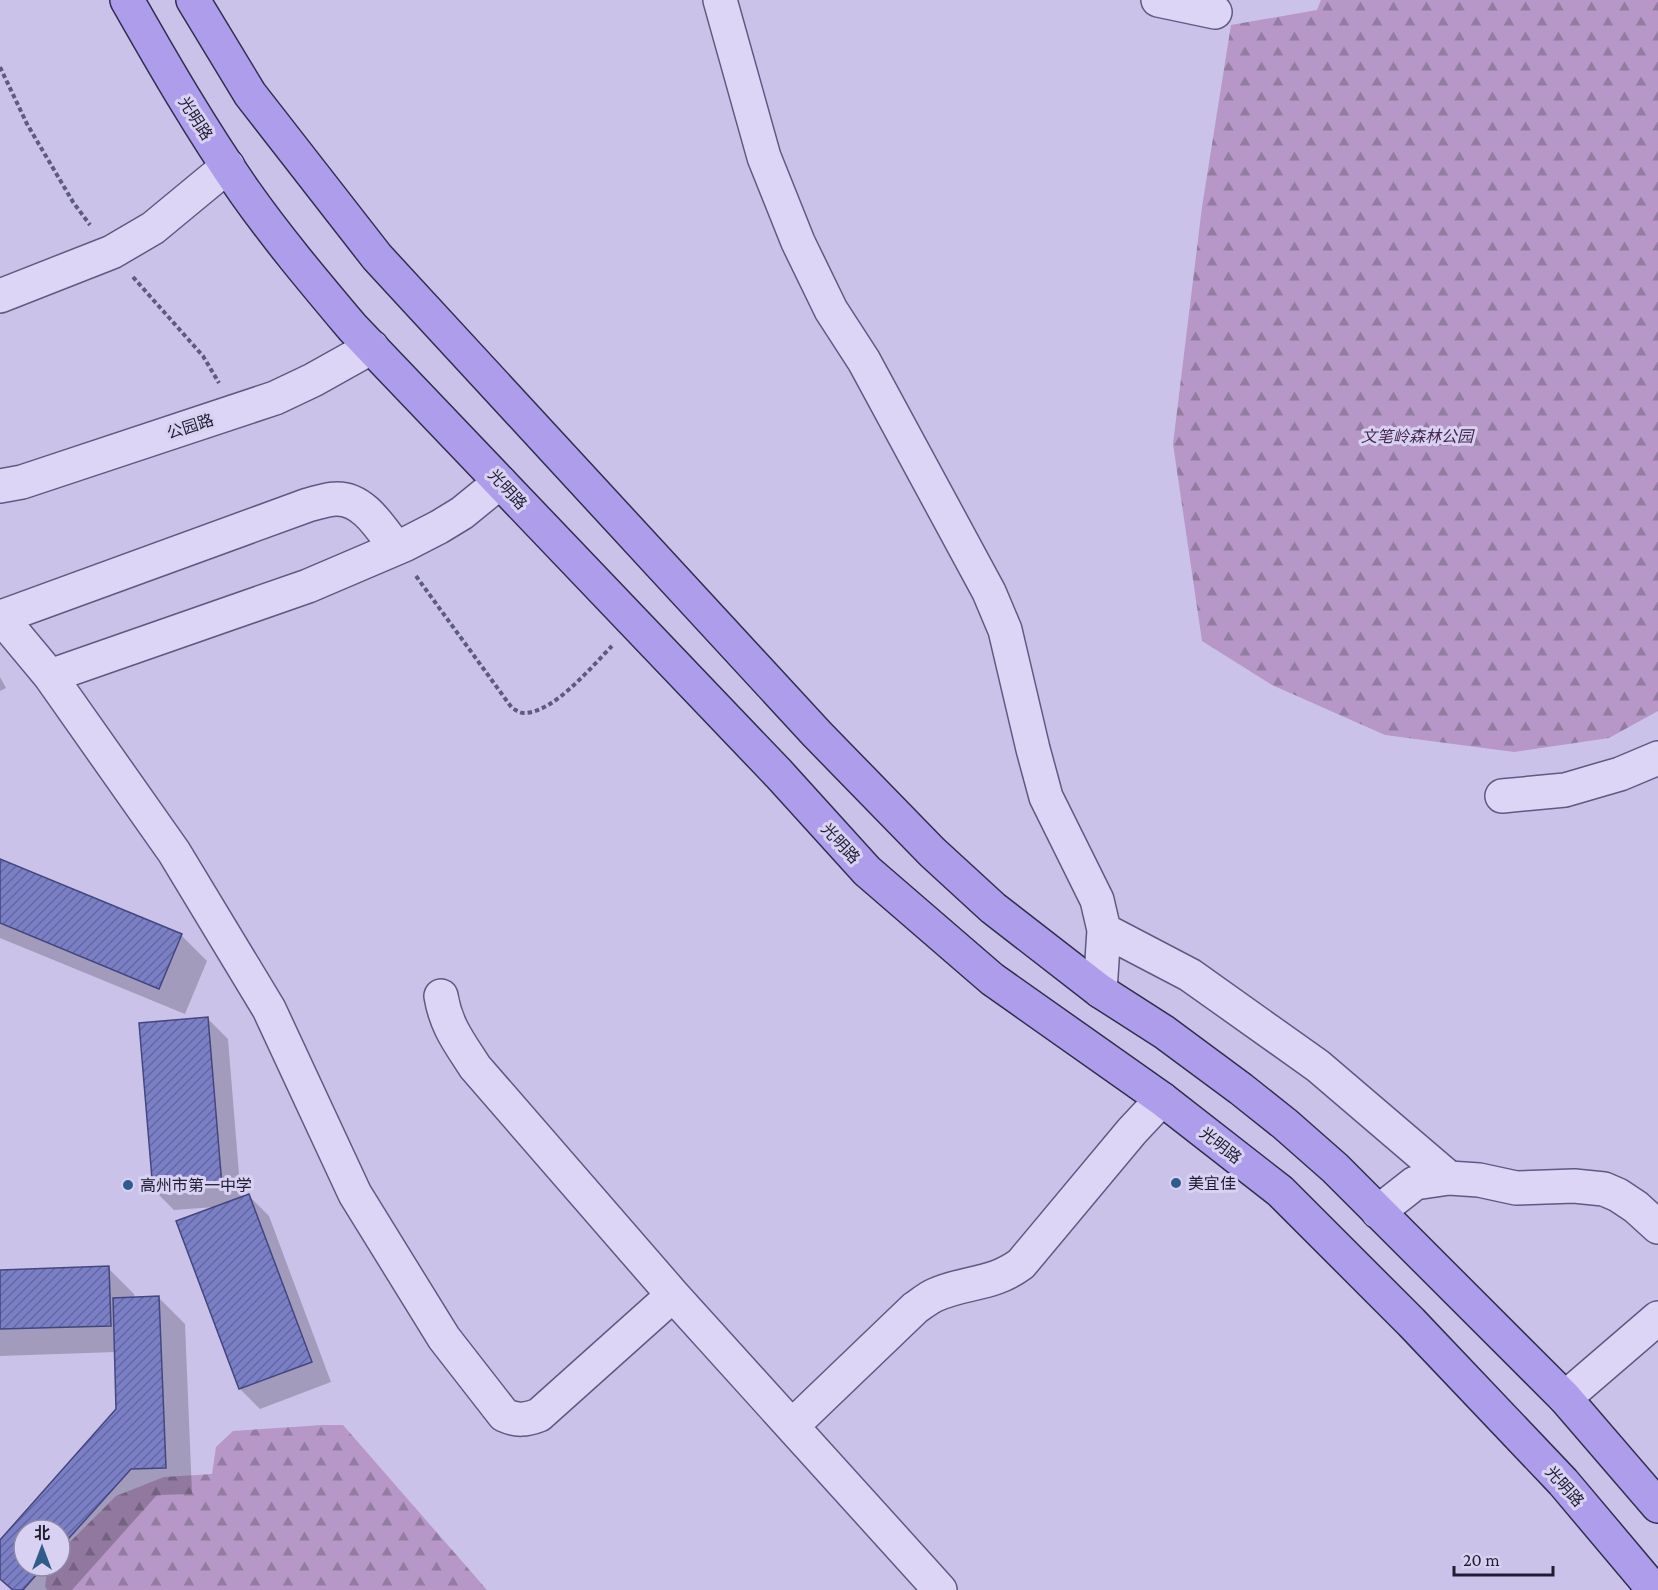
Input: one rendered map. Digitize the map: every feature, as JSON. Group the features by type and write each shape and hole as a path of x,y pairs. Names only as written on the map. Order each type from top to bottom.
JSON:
{"main road":[{"name":"光明路","path":"127,0 186,103 228,166 295,259 352,327 779,774 867,871 992,979 1162,1099 1280,1191 1411,1322 1563,1482 1654,1590"},
{"path":"193,0 250,94 370,248 817,734 932,852 993,908 1100,991 1164,1032 1241,1089 1335,1168 1565,1398 1658,1506"}],"street":[{"path":"720,0 764,158 798,242 831,310 864,361 989,591 1005,630 1046,797 1097,900 1104,930 1100,991"},
{"path":"1158,0 1215,12"},
{"path":"0,296 112,252 153,228 228,166"},
{"name":"公园路","path":"0,486 22,482 275,398 372,347"},
{"path":"50,676 308,585 396,549 454,518 500,482"},
{"path":"396,549 365,510 354,502 334,499 308,505 0,617 50,676 174,852 269,1009 355,1194 444,1338 504,1416 526,1419 539,1415 673,1295"},
{"path":"1502,796 1565,790 1620,774 1658,758"},
{"path":"1104,930 1190,975 1299,1053 1407,1140 1449,1178"},
{"path":"441,996 444,1015 475,1067 673,1295 940,1590"},
{"path":"792,1426 915,1308 933,1296 1008,1274 1021,1264 1132,1131 1162,1099"},
{"path":"1378,1212 1415,1184 1449,1178 1479,1180 1516,1188 1574,1186 1604,1190 1618,1195 1636,1207 1658,1227"},
{"path":"1565,1398 1658,1317"}],"path":[{"path":"396,549 512,708 519,712 534,712 551,704 635,624"}],"green space":[{"name":"文笔岭森林公园","path":"1321,0 1658,0 1658,711 1609,738 1514,752 1385,735 1272,685 1202,641 1173,444 1202,207 1231,25 1317,10"},
{"path":"343,1425 487,1590 47,1590 46,1578 72,1578 72,1540 116,1496 164,1477 212,1474 216,1447 233,1431"}],"building":[{"path":"0,859 182,934 159,989 0,923"},
{"path":"208,1017 222,1186 153,1191 139,1023"},
{"path":"249,1194 312,1362 239,1389 176,1221"},
{"path":"109,1266 111,1326 0,1329 0,1270"},
{"path":"159,1296 166,1468 131,1469 72,1535 72,1518 19,1518 116,1409 113,1298"},
{"path":"12,1526 12,1578 34,1578 23,1590 13,1590 0,1579 0,1540"}],"place":[{"name":"美宜佳","path":"1176,1183"},
{"name":"高州市第一中学","path":"128,1185"}]}
